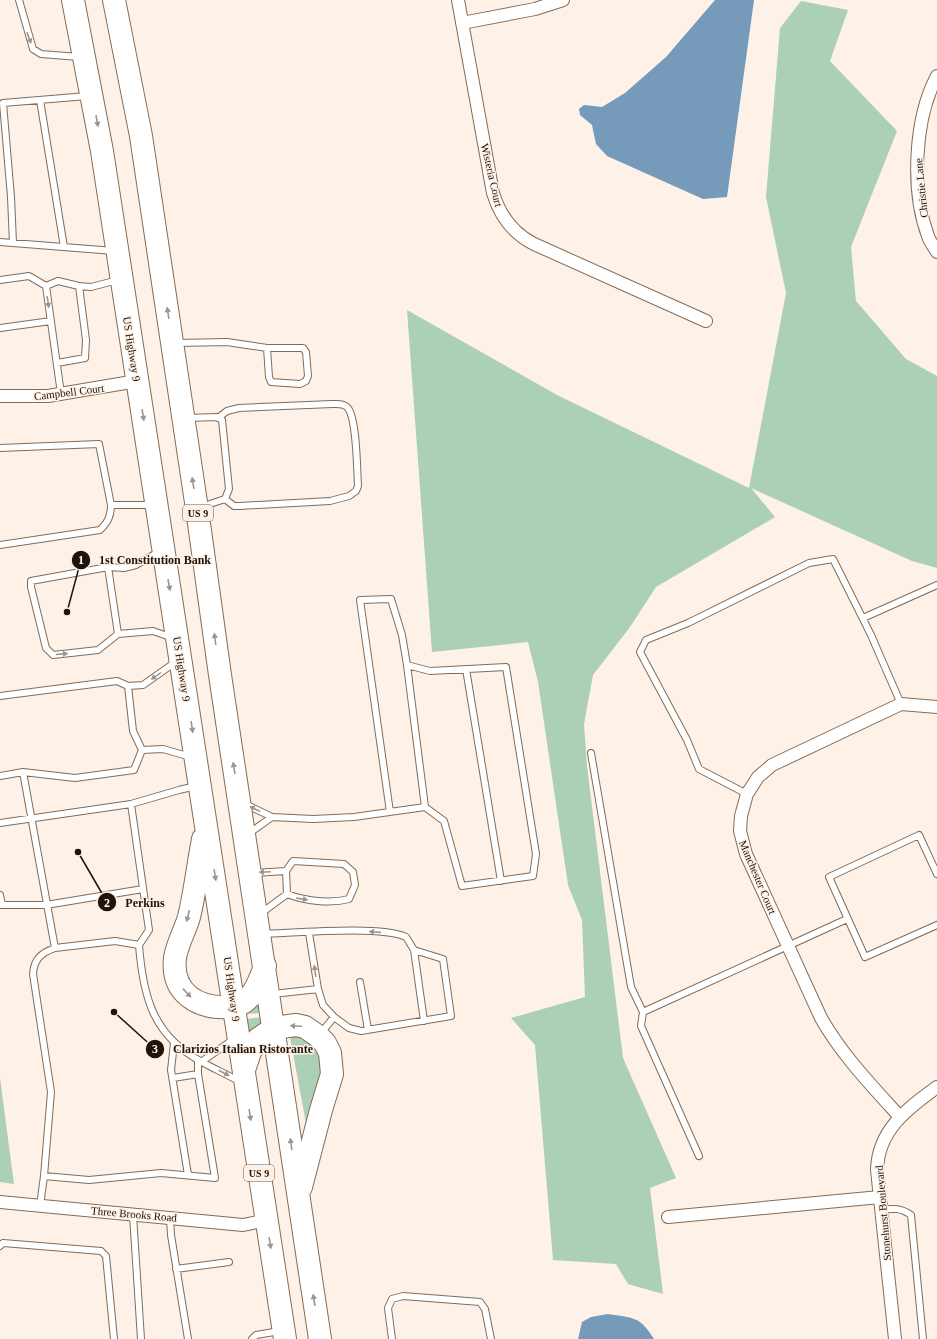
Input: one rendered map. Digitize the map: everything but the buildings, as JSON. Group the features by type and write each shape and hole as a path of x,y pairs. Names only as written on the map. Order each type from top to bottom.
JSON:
{"highway":[{"name":"US Highway 9","path":"73,0 93,96 118,251 284,1335"},
{"name":"US 9","path":"114,0 141,136 320,1339"},
{"path":"206,823 189,917 176,957 175,971 183,990 201,1005 214,1008 234,1007 251,996 259,983 265,966"},
{"path":"245,1078 250,1052 258,1040 274,1028 296,1025 306,1027 325,1042 330,1053 332,1074 321,1110 299,1197"}],"street":[{"name":"Wisteria Court","path":"458,0 493,193 501,214 507,223 515,232 534,244 706,321"},
{"path":"462,23 535,9 563,0"},
{"name":"Christie Lane","path":"937,76 924,107 916,162 920,203 928,237 937,252"},
{"name":"Campbell Court","path":"0,396 48,396 137,381"},
{"path":"901,704 937,707"},
{"name":"Manchester Court","path":"900,1116 835,1042 821,1018 742,844 740,831 741,816 747,794 758,777 778,762 901,704"},
{"name":"Stonehurst Boulevard","path":"896,1339 881,1210 878,1158 881,1143 900,1116 937,1087"},
{"path":"668,1217 880,1197"},
{"name":"Three Brooks Road","path":"0,1202 243,1225 267,1220"}],"lane":[{"path":"19,0 33,48 41,54 85,58"},
{"path":"13,243 11,197 3,103 93,96"},
{"path":"40,100 64,247"},
{"path":"0,242 118,251"},
{"path":"0,280 29,276 46,286"},
{"path":"46,286 58,281 91,287 122,279"},
{"path":"46,286 61,394"},
{"path":"56,363 85,358 86,340 79,286"},
{"path":"0,328 50,321"},
{"path":"172,343 227,342 267,348 304,348 306,352 308,376 306,381 300,384 271,382 269,377 267,348"},
{"path":"184,418 218,418 227,411 239,408 294,404 332,404 344,405 348,408 353,422 358,486 356,491 349,496 330,501 234,506 225,499"},
{"path":"197,509 225,499 229,489 222,420 218,418"},
{"path":"0,448 99,444 111,505 108,523 100,530 0,545"},
{"path":"111,505 156,505"},
{"path":"0,696 117,681 128,686 143,685 180,649 153,631 118,634 98,650 53,655 46,648 37,615 31,581 108,567 124,568 150,559 163,549"},
{"path":"747,794 699,769 687,740 640,652 646,640 688,623 809,563 833,559 863,618 901,704"},
{"path":"108,567 118,634"},
{"path":"863,618 937,585"},
{"path":"390,812 360,600 391,599 402,635 407,665 425,807"},
{"path":"239,801 272,817 314,819 354,817 425,807 444,821 462,886 533,876 536,854 506,667 430,671 407,665"},
{"path":"466,669 501,881"},
{"path":"0,776 23,772 75,778 134,770 142,750 133,731 128,686"},
{"path":"142,750 163,750 196,759"},
{"path":"591,753 631,987 643,1012 641,1026 699,1156"},
{"path":"23,772 55,948"},
{"path":"0,822 131,804 179,790 200,786"},
{"path":"131,804 149,930 139,945 141,971 149,1006 158,1023 174,1043 199,1061 227,1074 245,1078"},
{"path":"245,836 272,817"},
{"path":"937,874 919,835 829,877 865,957 937,925"},
{"path":"258,925 287,894 286,871 293,861 344,864 353,872 354,885 349,899 340,902 300,899 287,894"},
{"path":"250,873 286,871"},
{"path":"0,894 1,905 46,905 143,889"},
{"path":"643,1012 847,919"},
{"path":"258,925 310,933 367,931 394,933 406,937 414,950 424,1021"},
{"path":"310,933 318,989 323,1005 334,1017 349,1028 361,1031 451,1016 443,959 414,950"},
{"path":"40,1206 51,1092 34,970 38,958 44,953 55,948 115,941 139,945"},
{"path":"360,982 368,1030"},
{"path":"269,995 318,989"},
{"path":"318,1036 334,1017"},
{"path":"199,1061 238,1036"},
{"path":"174,1043 171,1070 188,1175"},
{"path":"44,1176 89,1180 161,1173 215,1178 198,1074 199,1061"},
{"path":"173,1078 198,1074"},
{"path":"881,1210 895,1208 905,1210 911,1215 923,1339"},
{"path":"133,1214 141,1339"},
{"path":"170,1218 176,1269 188,1339"},
{"path":"0,1246 3,1244 101,1251 106,1256 114,1339"},
{"path":"176,1269 229,1262"},
{"path":"392,1339 388,1308 392,1299 403,1296 480,1302 485,1309 491,1339"},
{"path":"252,1339 256,1335 284,1335"}],"green space":[{"path":"801,1 848,10 830,61 897,131 851,247 856,301 906,359 937,376 937,568 912,561 751,488 775,517 656,587 630,627 593,675 584,724 587,766 623,1058 676,1178 650,1188 663,1294 628,1284 616,1264 553,1260 535,1045 511,1018 585,997 582,920 568,885 538,682 528,642 432,652 407,310 557,395 749,488 786,293 766,197 780,28"},
{"path":"259,1003 260,1013 245,1014"},
{"path":"263,1017 263,1022 249,1033 246,1019"},
{"path":"292,1033 315,1043 326,1067 307,1129 290,1037"},
{"path":"0,1078 14,1184 0,1182"}],"water":[{"path":"715,0 754,0 727,197 703,199 607,156 596,144 592,125 580,115 579,109 584,105 602,107 625,93 666,57"},
{"path":"608,1314 635,1319 649,1331 654,1339 578,1339 582,1322 591,1317"}],"place":[{"name":"1st Constitution Bank","path":"67,612"},
{"name":"Perkins","path":"78,852"},
{"name":"Clarizios Italian Ristorante","path":"114,1012"}]}
